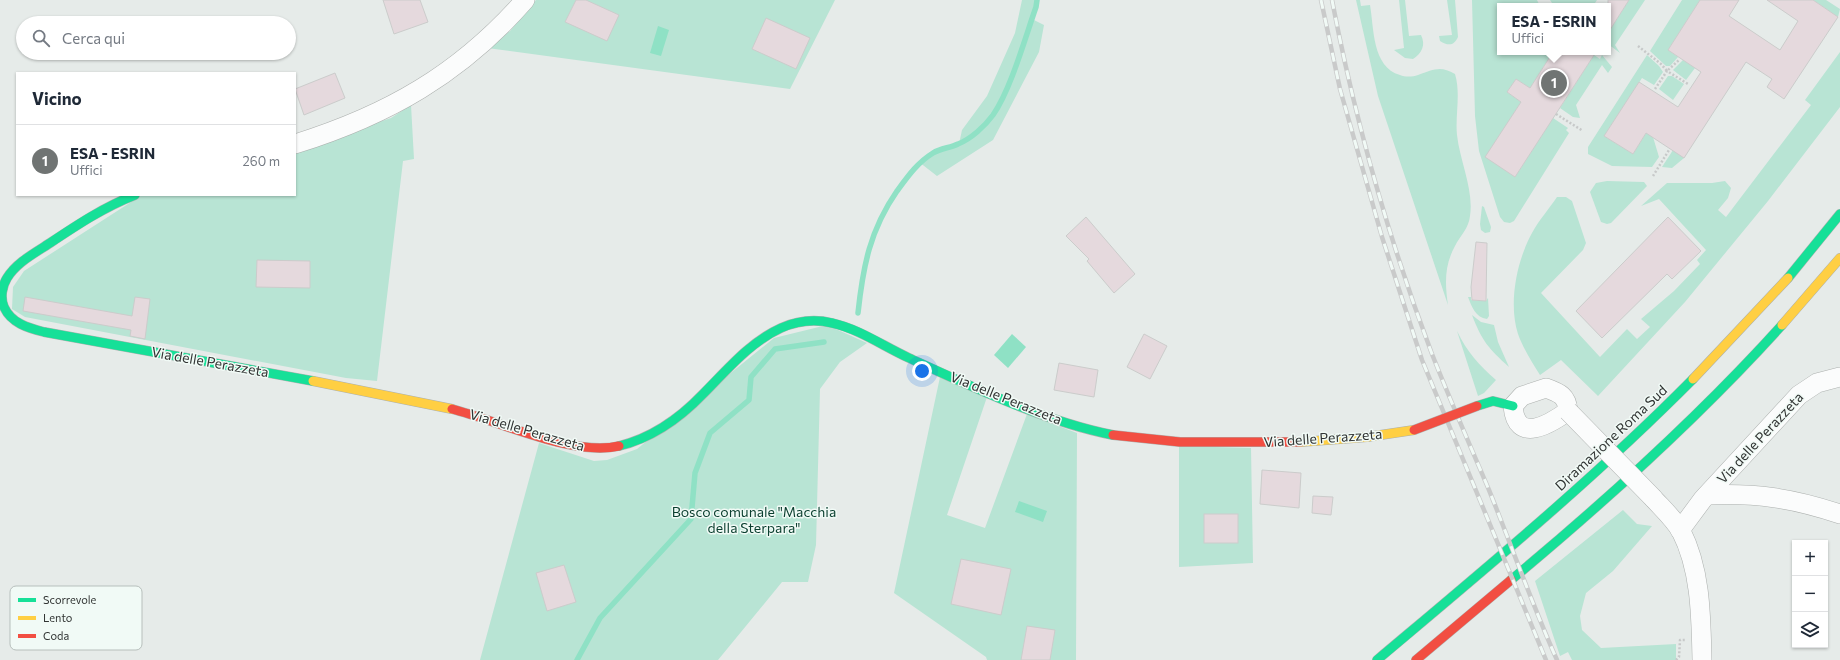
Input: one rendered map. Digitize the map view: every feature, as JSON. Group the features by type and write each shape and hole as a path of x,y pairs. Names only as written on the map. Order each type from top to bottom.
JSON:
{"main road":[{"name":"Via delle Perazzeta","path":"133,196 114,204 75,226 15,268 3,286 1,297 3,309 8,317 26,327 52,334 281,375 425,403 482,418 569,445 591,449 605,449 625,444 664,427 690,407 738,358 755,343 783,328 799,323 817,320 830,322 848,328 903,356 1045,415 1078,426 1120,436 1172,442 1284,443 1344,439 1414,430 1493,401 1513,406"},
{"name":"Diramazione Roma Sud","path":"1377,660 1532,529 1666,407 1764,304 1840,214"},
{"path":"1416,660 1577,524 1664,444 1782,326 1840,258"}],"street":[{"path":"296,144 381,111 425,87 471,54 493,34 525,0"},
{"name":"Via delle Perazzeta","path":"1680,530 1706,495 1799,394 1817,383 1840,377"},
{"path":"1568,411 1540,428 1532,430 1524,427 1518,421 1514,414 1513,406 1522,396 1546,388 1563,395 1568,403 1568,411 1653,498 1680,530 1696,580 1700,612 1702,660"},
{"path":"1706,495 1752,494 1776,497 1809,504 1840,514"}],"path":[{"path":"1638,46 1661,64 1668,72 1688,84"},
{"path":"1655,89 1679,60"},
{"path":"1556,114 1583,131"},
{"path":"1653,176 1669,150"},
{"path":"1676,660 1679,657 1680,640"}],"green space":[{"path":"536,0 835,0 790,89 487,48 510,31"},
{"path":"1022,0 1037,0 1032,19 1044,25 1039,52 993,140 937,176 919,162 938,150 959,144 962,130 987,96 1015,33"},
{"path":"1356,0 1360,0 1361,6 1370,5 1376,46 1384,64 1391,71 1400,75 1416,76 1432,70 1441,69 1455,74 1458,89 1457,135 1471,206 1468,224 1451,253 1447,268 1446,290 1448,305 1378,96"},
{"path":"1399,0 1405,0 1409,36 1421,35 1423,42 1421,51 1413,59 1405,58 1394,50 1404,48"},
{"path":"1447,0 1455,0 1458,37 1453,44 1446,44 1440,41 1439,36 1452,35"},
{"path":"1472,0 1537,0 1538,3 1497,3 1497,55 1551,55 1530,88 1516,79 1507,92 1521,102 1486,157 1515,177 1553,118 1568,128 1566,130 1569,133 1514,221 1510,223 1504,222 1500,217 1479,151 1475,116"},
{"path":"1550,0 1597,0 1595,3 1552,3"},
{"path":"1629,0 1645,0 1615,45 1620,53 1611,46 1611,28"},
{"path":"1682,0 1700,0 1668,50 1678,57 1670,66 1666,66 1650,51"},
{"path":"1813,0 1826,0 1840,9 1838,17"},
{"path":"1840,52 1840,107 1768,201 1685,302 1598,396 1561,360 1540,375 1525,350 1518,334 1515,322 1514,296 1518,269 1527,244 1532,233 1557,197 1566,197 1572,201 1586,243 1583,250 1541,293 1600,357 1627,329 1637,339 1650,327 1641,319 1674,291 1700,264 1697,260 1706,250 1659,199 1641,206 1667,183 1712,183 1725,181 1731,188 1728,198 1718,210 1726,217 1811,105 1805,100"},
{"path":"1594,55 1600,59 1602,55 1612,67 1608,73 1602,65 1576,105 1580,118 1573,117 1560,108"},
{"path":"1647,55 1663,72 1654,85 1642,78 1604,136 1633,154 1650,127 1659,157 1652,167 1612,166 1588,154 1588,147"},
{"path":"1683,60 1695,68 1686,80 1673,70"},
{"path":"1668,76 1672,76 1684,84 1673,100 1659,89"},
{"path":"411,105 414,159 403,161 377,381 346,378 25,317 12,309 13,287 24,271 140,196 296,196 296,150 391,118"},
{"path":"1673,150 1684,158 1672,168 1662,167"},
{"path":"1607,181 1644,182 1647,186 1611,223 1607,224 1601,222 1590,192 1596,183"},
{"path":"1482,206 1484,207 1491,227 1490,232 1485,233 1481,230 1480,224"},
{"path":"1468,297 1471,297 1471,300 1486,301 1488,298 1489,316 1487,319 1477,314"},
{"path":"1472,315 1481,322 1494,325 1498,342 1509,367 1486,344"},
{"name":"Bosco comunale \"Macchia della Sterpara\"","path":"827,325 867,343 840,362 820,389 816,545 808,582 782,582 718,660 480,660 539,443 594,461 607,460 637,449 774,338"},
{"path":"1457,331 1474,358 1496,380 1484,393 1478,396"},
{"path":"940,377 987,397 947,515 985,528 1027,414 1077,433 1076,660 987,660 986,657 894,593"},
{"path":"1179,446 1251,448 1253,563 1179,567","holes":["1204,514 1238,514 1238,543 1204,543"]},
{"path":"1623,510 1637,524 1652,526 1613,571 1586,593 1580,616 1582,630 1601,648 1676,644 1676,660 1572,660 1568,652 1560,656 1535,581"}],"shaded area":[{"path":"658,26 669,30 661,56 650,53"},
{"path":"1012,334 1026,347 1008,368 994,355"},
{"path":"1019,501 1047,511 1043,522 1015,512"}],"building":[{"path":"383,0 420,0 428,22 394,34"},
{"path":"576,0 586,0 619,15 607,41 565,22"},
{"path":"1608,0 1629,0 1611,28 1611,3 1608,3"},
{"path":"1700,0 1739,0 1729,16 1780,50 1798,21 1767,0 1813,0 1838,17 1784,99 1767,87 1772,79 1746,62 1684,158 1646,133 1633,154 1604,136 1639,82 1678,107 1701,72 1668,50"},
{"path":"766,18 810,38 796,69 752,49"},
{"path":"1551,55 1594,55 1515,177 1485,157 1521,102 1507,92 1516,79 1530,88"},
{"path":"335,73 345,98 304,115 296,89"},
{"path":"1086,217 1135,274 1114,293 1087,261 1089,259 1066,236"},
{"path":"1668,217 1701,251 1672,279 1667,274 1602,338 1576,311"},
{"path":"1476,242 1487,243 1486,301 1472,300 1471,287"},
{"path":"257,260 310,261 310,288 256,287"},
{"path":"25,297 132,316 135,297 150,299 145,339 130,336 131,330 23,311"},
{"path":"1144,334 1167,346 1150,379 1127,367"},
{"path":"1059,363 1098,370 1094,397 1054,390"},
{"path":"1262,470 1301,473 1299,508 1260,504"},
{"path":"1313,496 1333,497 1331,515 1312,513"},
{"path":"1204,514 1238,514 1238,543 1204,543"},
{"path":"961,559 1011,569 1001,615 951,604"},
{"path":"564,565 576,602 547,611 536,573"},
{"path":"1027,626 1055,630 1050,660 1021,660"}],"waterway":[{"path":"858,313 862,280 869,249 880,220 888,206 905,180 922,161 936,151 963,142 973,136 993,115 1000,104 1012,78 1037,0"},
{"path":"577,660 600,618 691,519 695,473 710,433 749,400 751,377 775,349 824,342"}],"railway":[{"path":"1321,0 1340,89 1382,237 1422,360 1546,660"},
{"path":"1332,0 1362,135 1401,267 1432,354 1489,490 1557,660"}],"traffic: fast":[{"path":"133,196 112,205 91,217 32,254 16,267 7,278 2,292 2,300 7,313 26,327 44,332 313,381"},
{"path":"1788,278 1840,214"},
{"path":"619,446 643,438 675,419 694,403 739,357 759,341 781,328 806,321 832,323 852,329 909,358 1009,402 1061,421 1113,435"},
{"path":"1511,580 1617,489 1718,393 1782,325"},
{"path":"1377,660 1578,488 1693,379"},
{"path":"1477,406 1493,401 1513,406"}],"traffic: slow":[{"path":"1782,325 1840,258"},
{"path":"1693,379 1788,278"},
{"path":"313,381 452,409"},
{"path":"1300,442 1367,437 1414,430"}],"traffic: jam":[{"path":"1414,430 1477,406"},
{"path":"452,409 536,436 580,447 601,448 619,446"},
{"path":"1113,435 1180,442 1300,442"},
{"path":"1416,660 1511,580"}],"place":[{"name":"ESA - ESRIN","path":"1554,83"}]}
